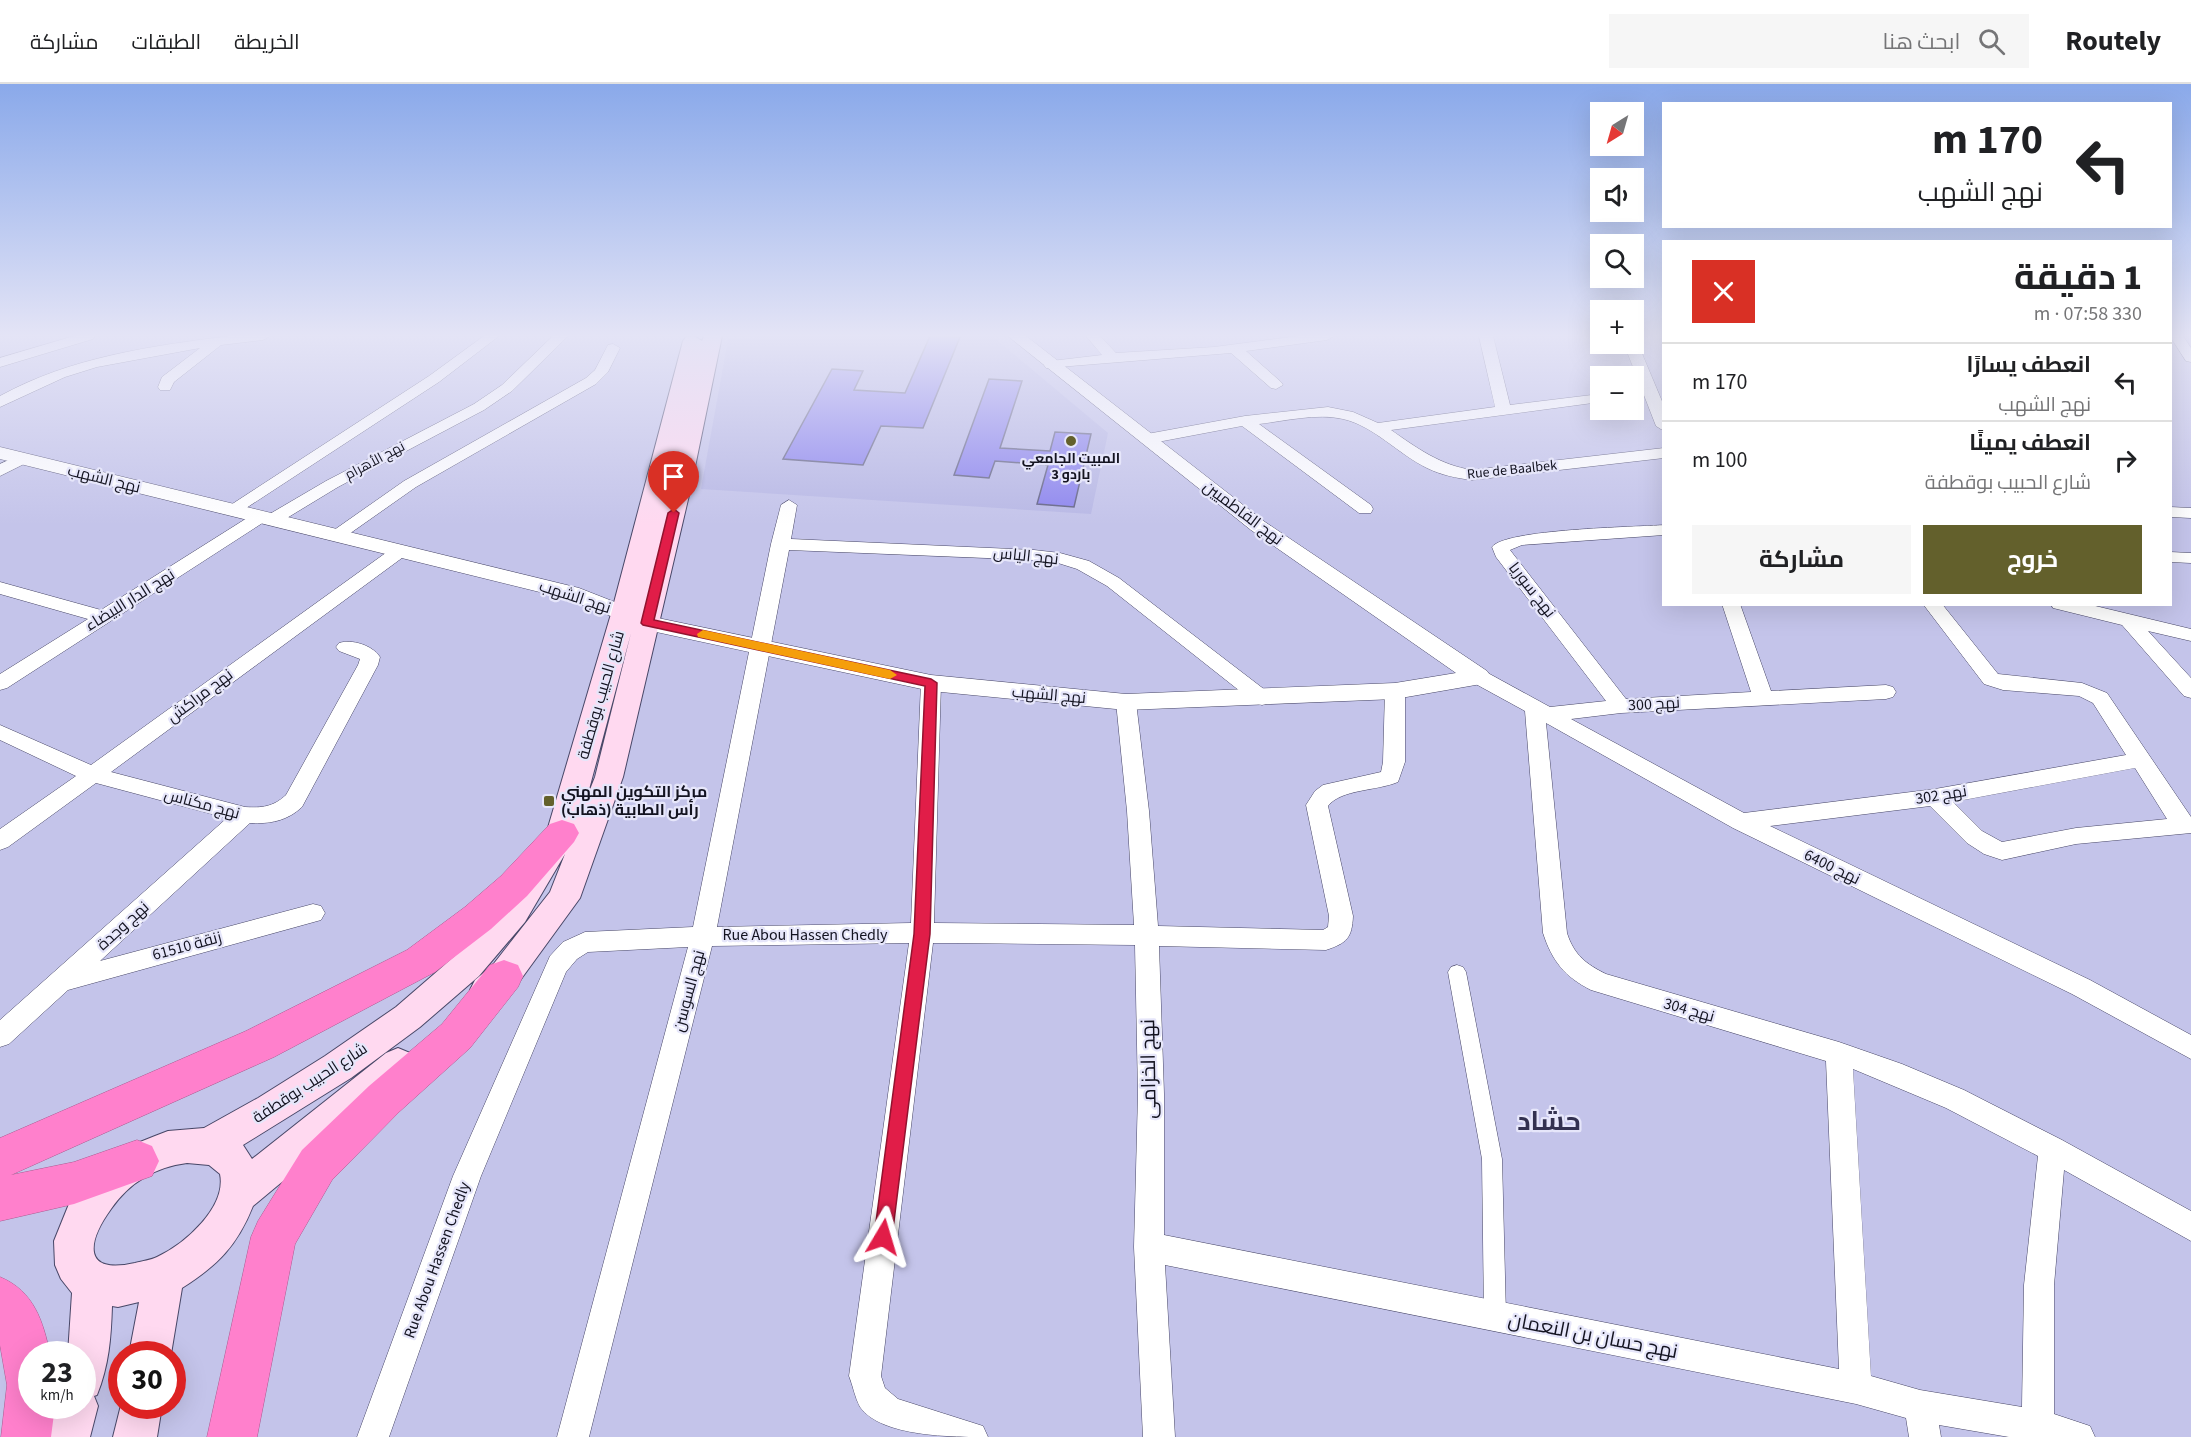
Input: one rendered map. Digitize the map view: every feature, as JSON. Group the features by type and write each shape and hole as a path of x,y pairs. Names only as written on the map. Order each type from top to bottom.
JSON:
{"highway":[{"path":"0,1159 260,1044 421,961 478,918 514,886 562,833"},
{"path":"234,1435 274,1238 298,1196 317,1165 384,1099 456,1035 504,976"},
{"path":"0,1199 74,1183 137,1161"},
{"path":"0,1301 21,1329 23,1341"},
{"path":"26,1437 28,1419"}],"main road":[{"name":"شارع الحبيب بوقطفة","path":"239,1192 504,976 564,898 609,777 635,618 681,399"},
{"name":"شارع الحبيب بوقطفة","path":"209,1145 271,1110 338,1067 408,1017 466,966 514,914 562,833 635,618 696,399"},
{"path":"187,1144 209,1145 224,1151 234,1162 239,1175 239,1192 230,1215 214,1239 191,1260 164,1276 138,1286 113,1289 93,1284 77,1271 71,1251 76,1228 90,1203 111,1180 137,1161 162,1150 187,1144"},
{"path":"152,1341 164,1276"},
{"path":"90,1341 93,1284"},
{"path":"68,1437 73,1419"},
{"path":"135,1437 138,1419"}],"street":[{"path":"231,510 403,399"},
{"name":"نهج الأهرام","path":"266,519 490,399"},
{"path":"336,535 410,484 559,399"},
{"name":"نهج الفاطميين","path":"1096,399 1258,526 1479,677"},
{"path":"1501,399 1503,410"},
{"path":"1374,428 1590,399"},
{"path":"1645,399 1662,422"},
{"name":"Rue de Baalbek","path":"1245,421 1340,412 1374,428 1436,468 1459,475 1662,453"},
{"path":"1147,439 1245,421 1365,509"},
{"name":"نهج الشهب","path":"0,453 571,593 635,618 931,683 1126,702 1395,691 1479,677"},
{"path":"0,471 22,459"},
{"name":"نهج السوسن","path":"573,1437 703,935 789,505"},
{"path":"2172,512 2191,513"},
{"name":"نهج الدار البيضاء","path":"0,683 266,519"},
{"name":"نهج سوريا","path":"1621,706 1502,553 1501,547 1520,540 1662,530"},
{"name":"نهج الياس","path":"780,544 1034,555 1060,558 1083,565 1126,591 1262,698"},
{"name":"نهج مراكش","path":"0,841 94,775 281,634 400,551"},
{"path":"2172,557 2191,558"},
{"path":"0,588 104,617"},
{"path":"1732,606 1763,698"},
{"path":"1934,606 1991,678 2003,683 2082,690 2100,698 2140,760 2187,825"},
{"path":"2068,606 2191,635"},
{"path":"2130,622 2191,691"},
{"name":"نهج مكناس","path":"0,732 94,775 245,815 277,814 294,801 370,660 364,652 346,647"},
{"name":"نهج 6400","path":"1479,677 1741,822 2081,987 2191,1048"},
{"path":"931,683 922,934 865,1376 872,1398 889,1412 972,1437"},
{"name":"Rue Abou Hassen Chedly","path":"374,1437 467,1176 564,955 573,947 585,942 703,935 1147,935 1326,940 1340,932 1341,916 1317,805 1322,795 1335,788 1378,784 1390,777 1394,762 1395,691"},
{"name":"نهج 300","path":"1540,712 1886,692"},
{"name":"نهج الخزامى","path":"1126,702 1138,811 1147,935 1151,1094 1149,1247 1159,1437"},
{"name":"نهج 304","path":"1540,712 1555,933 1561,954 1577,972 1600,983 1839,1053 1893,1072 1954,1099 2052,1149 2191,1227"},
{"name":"نهج 302","path":"1741,822 1935,797 2140,760"},
{"path":"1935,797 1981,842 1994,850 2002,851 2076,836 2187,825"},
{"name":"نهج وجدة","path":"0,1036 245,815"},
{"name":"زنقة 61510","path":"62,981 313,913"},
{"path":"1457,972 1492,1159 1495,1316"},
{"path":"1839,1053 1856,1388"},
{"path":"2038,1426 2039,1285 2052,1149"},
{"name":"نهج حسان بن النعمان","path":"1149,1247 1856,1388 1920,1406 2038,1426 2079,1437"},
{"path":"1920,1406 1925,1437"}],"shaded area":[{"path":"717,399 1068,399 1108,433 1091,514 701,489"}],"building":[{"path":"816,399 935,399 923,428 881,426 863,465 783,459"},
{"name":"المبيت الجامعي باردو 3","path":"982,399 1016,399 1000,448 1050,451 1055,432 1091,434 1074,507 1037,504 1048,465 995,461 989,478 954,475"}],"slow traffic":[{"path":"703,634 890,675"}],"place":[{"name":"المبيت الجامعي باردو 3","path":"1071,441"},
{"name":"مركز التكوين المهني رأس الطابية (ذهاب)","path":"549,801"}],"district":[{"name":"حشاد","path":"1549,1121"}],"route":[{"path":"674,513 647,623 931,683 922,934 883,1237"}]}
